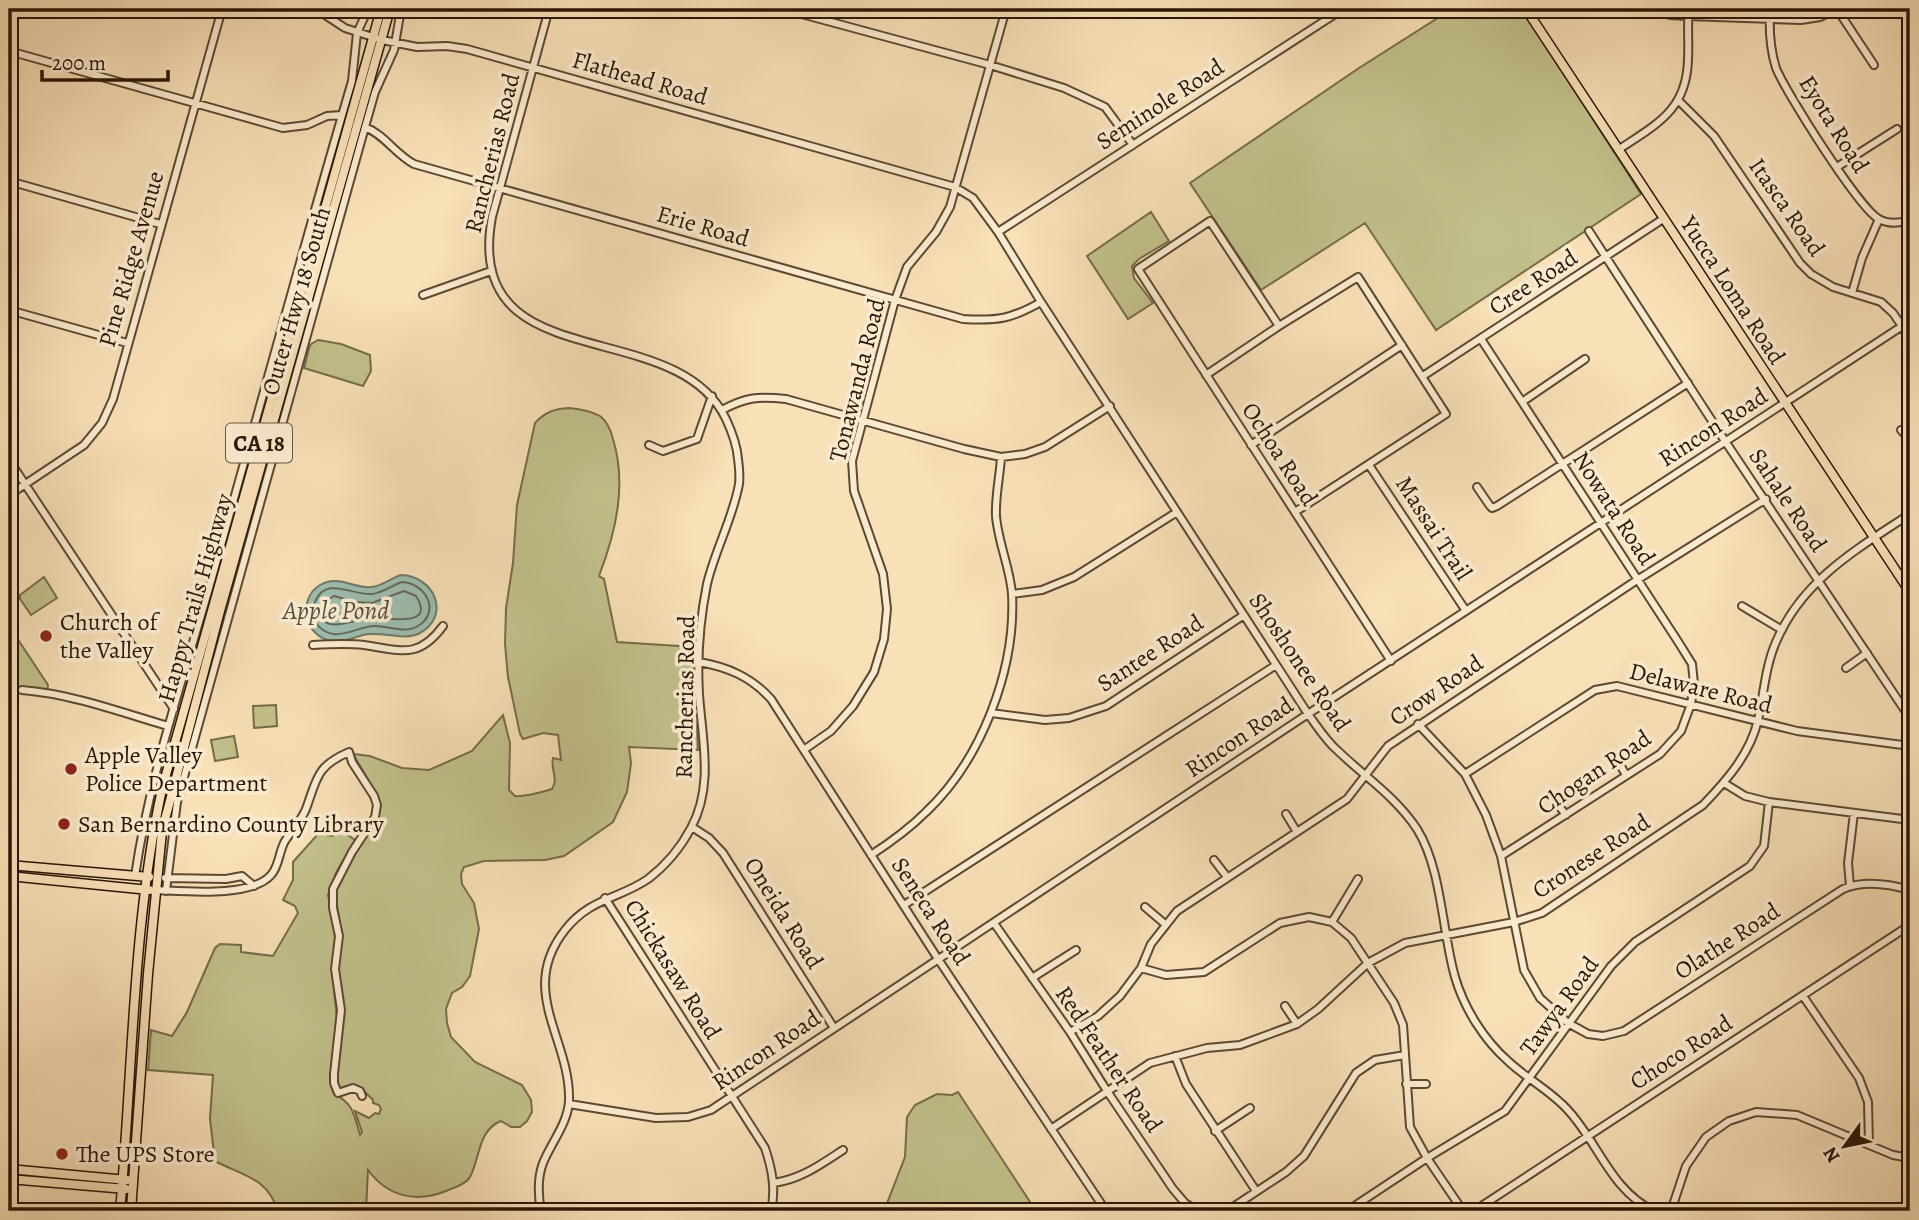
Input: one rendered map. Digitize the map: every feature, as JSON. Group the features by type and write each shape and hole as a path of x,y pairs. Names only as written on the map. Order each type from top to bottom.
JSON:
{"main road":[{"name":"Happy Trails Highway","path":"120,1211 144,889 162,789 380,9"},
{"name":"Happy Trails Highway","path":"131,1211 155,890 162,878 162,831 390,9"},
{"name":"Yucca Loma Road","path":"1526,9 1910,592"},
{"path":"9,866 162,878"},
{"path":"9,876 155,890"},
{"path":"9,1169 133,1186"},
{"path":"9,1179 123,1184"}],"street":[{"name":"Pine Ridge Avenue","path":"9,495 84,445 102,423 113,399 222,9"},
{"name":"Flathead Road","path":"316,9 345,28 382,40 467,49 956,187"},
{"path":"135,876 148,803 168,726 352,81 357,33 368,9"},
{"name":"Outer Hwy 18 South","path":"166,891 162,878 177,802 375,92 395,43 401,9"},
{"name":"Rancherias Road","path":"541,1211 538,1189 543,1163 558,1136 569,1104 567,1071 545,998 547,971 553,948 584,910 646,880 680,847 700,807 705,778 699,662 707,584 739,483 737,448 722,410 712,396 688,377 651,360 533,324 505,299 491,271 488,242 499,190 549,9"},
{"path":"783,9 990,65 1064,88 1105,107 1133,145"},
{"name":"Tonawanda Road","path":"805,749 831,731 853,706 874,672 884,639 887,609 883,574 854,491 852,461 895,300 907,267 936,232 950,207 1006,9"},
{"name":"Seminole Road","path":"998,232 1343,9"},
{"path":"1648,9 1670,15 1688,12 1801,20 1819,17 1837,9 1874,65"},
{"name":"Eyota Road","path":"1770,9 1770,39 1776,67 1790,95 1861,202 1879,219"},
{"path":"1618,150 1655,125 1679,101 1687,76 1688,12"},
{"path":"9,51 283,128 307,125 327,116 342,115"},
{"name":"Itasca Road","path":"1679,101 1714,135 1800,263 1823,282 1881,302 1893,313 1910,338"},
{"name":"Erie Road","path":"365,127 377,132 402,158 414,164 964,319 993,321 1020,315 1041,302"},
{"path":"1837,167 1897,128"},
{"path":"9,181 160,224"},
{"name":"Shoshonee Road","path":"956,187 973,198 998,232 1308,714 1335,749 1393,799 1418,830 1433,868 1455,978 1473,1019 1488,1041 1567,1109 1623,1189 1654,1211"},
{"name":"Cree Road","path":"1423,376 1663,219"},
{"path":"1852,293 1862,258 1879,219 1896,223 1910,219"},
{"name":"Ochoa Road","path":"1279,326 1210,221 1138,269 1391,661"},
{"name":"Sahale Road","path":"1589,231 1910,718"},
{"path":"423,295 491,271"},
{"path":"1206,375 1358,277 1423,376 1446,414 1295,512"},
{"path":"9,310 127,344"},
{"name":"Rincon Road","path":"569,1104 656,1118 688,1117 711,1110 1308,714 1910,321"},
{"name":"Nowata Road","path":"1480,339 1692,664 1694,684 1691,704"},
{"path":"1251,445 1402,345"},
{"path":"1521,402 1585,359"},
{"path":"1477,487 1492,508 1688,383"},
{"path":"649,445 663,450 697,439 712,396"},
{"path":"722,410 739,401 760,396 786,399 1001,457 1025,454 1045,447 1110,406"},
{"path":"1901,430 1910,440"},
{"path":"871,855 898,837 928,811 960,771 992,713 1004,671 1012,594 996,515 1001,457"},
{"path":"9,460 174,709"},
{"name":"Massai Trail","path":"1369,465 1466,611"},
{"name":"Crow Road","path":"1070,1032 1098,1016 1120,996 1141,968 1151,944 1177,911 1347,799 1388,746 1637,580 1766,499"},
{"path":"1012,594 1042,590 1074,577 1177,512"},
{"name":"Cronese Road","path":"1051,1129 1150,1063 1207,1048 1240,1045 1297,1024 1318,1009 1368,963 1405,943 1514,922 1542,913 1703,805 1724,783 1748,750 1758,722 1766,674 1782,630 1798,604 1836,563 1910,513"},
{"path":"1742,606 1782,630"},
{"name":"Santee Road","path":"992,713 1045,720 1069,718 1106,706 1244,615"},
{"path":"313,645 351,644 402,652 424,645 434,638 443,626"},
{"path":"1846,668 1867,653"},
{"name":"Seneca Road","path":"699,662 737,673 758,685 771,699 938,959 1106,1211"},
{"path":"904,905 1276,665"},
{"name":"Delaware Road","path":"1465,774 1595,690 1618,686 1797,731 1910,746"},
{"path":"22,691 43,692 89,702 168,726"},
{"name":"Chogan Road","path":"1501,856 1660,754 1681,731 1691,704"},
{"name":"Olathe Road","path":"1418,724 1465,774 1486,815 1501,856 1524,971 1540,998 1568,1023 1596,1036 1610,1036 1625,1031 1835,893 1850,886 1875,884 1910,890"},
{"path":"155,890 202,892 254,886 272,874 284,842 305,811 313,783 326,765 349,752 377,805 375,817 340,871 333,889 339,936 335,969 341,1010 334,1083 338,1093 353,1088 360,1091 362,1096"},
{"path":"1615,756 1626,775"},
{"path":"1724,783 1745,796 1769,802 1910,820"},
{"path":"1552,797 1566,815"},
{"name":"Tawya Road","path":"1347,1211 1505,1111 1611,966 1635,942 1750,866 1764,846 1769,802"},
{"path":"1850,886 1848,863 1854,813"},
{"path":"1286,814 1297,832"},
{"name":"Oneida Road","path":"692,827 709,838 723,853 834,1028"},
{"path":"1214,860 1227,877"},
{"path":"162,878 242,876 254,886"},
{"path":"201,879 202,892"},
{"path":"1332,922 1358,879"},
{"name":"Chickasaw Road","path":"605,898 765,1148 774,1184 771,1211"},
{"path":"1145,907 1165,924"},
{"path":"1141,968 1166,975 1204,972 1280,923 1309,917 1332,922 1351,938 1394,1003 1403,1025 1410,1127 1427,1158 1463,1211"},
{"name":"Red Feather Road","path":"994,923 1070,1032 1173,1189 1185,1203 1198,1211"},
{"name":"Choco Road","path":"1474,1211 1910,925"},
{"path":"1032,978 1076,950"},
{"path":"1803,996 1859,1078 1868,1102 1869,1145"},
{"path":"1285,1006 1297,1024"},
{"path":"1227,1211 1286,1172 1304,1156 1356,1073 1375,1060 1405,1055"},
{"path":"1175,1056 1186,1084 1256,1191"},
{"path":"1406,1084 1426,1084"},
{"path":"1215,1131 1250,1108"},
{"path":"1671,1211 1686,1166 1706,1137 1729,1121 1756,1112 1797,1115 1893,1155 1910,1158"},
{"path":"774,1184 791,1181 843,1150"}],"shaded area":[{"path":"1452,9 1522,9 1641,194 1436,330 1365,223 1261,290 1190,183 1359,68"},
{"path":"1151,212 1169,241 1132,266 1134,278 1153,303 1128,319 1087,256"},
{"path":"318,340 341,344 370,355 371,371 363,386 304,368 310,345"},
{"path":"569,408 596,414 607,423 617,456 618,508 599,576 604,579 617,642 694,647 698,750 629,747 631,763 627,792 613,822 564,856 545,860 484,861 464,867 461,874 462,884 474,903 479,929 470,976 462,987 452,993 446,1009 447,1023 451,1037 475,1062 522,1085 531,1100 532,1112 527,1121 520,1127 511,1127 501,1121 493,1125 484,1138 470,1177 463,1184 435,1195 413,1197 394,1192 368,1170 366,1211 278,1211 261,1184 215,1161 210,1119 213,1075 148,1070 151,1030 172,1036 187,1012 215,948 220,944 241,945 241,952 273,956 298,913 295,906 283,900 293,880 293,862 318,834 332,836 339,829 355,840 336,873 328,895 336,936 333,979 337,1018 331,1086 334,1094 352,1110 360,1135 362,1132 355,1111 369,1118 375,1113 379,1114 379,1105 373,1103 361,1088 352,1085 342,1091 338,1089 336,1079 343,1013 338,971 342,939 335,891 380,804 353,754 370,756 402,768 429,770 472,751 503,715 510,743 509,790 519,796 552,789 555,781 553,758 561,760 558,735 543,733 523,739 520,734 508,677 506,608 513,563 517,505 535,423 550,412"},
{"path":"44,577 57,598 31,615 20,595"},
{"path":"9,626 48,685 47,691 15,688 9,774"},
{"path":"276,705 277,726 254,728 253,706"},
{"path":"234,736 238,757 215,761 211,740"},
{"path":"958,1092 1036,1211 884,1211 905,1157 907,1117 915,1105 937,1094 952,1095"}],"water":[{"name":"Apple Pond","path":"401,575 423,582 435,598 435,617 420,633 406,636 370,634 336,641 323,638 315,633 310,625 306,608 308,599 320,585 340,581 372,587"}],"place":[{"name":"Church of the Valley","path":"46,636"},
{"name":"Apple Valley Police Department","path":"71,769"},
{"name":"San Bernardino County Library","path":"64,824"},
{"name":"The UPS Store","path":"62,1154"}]}
